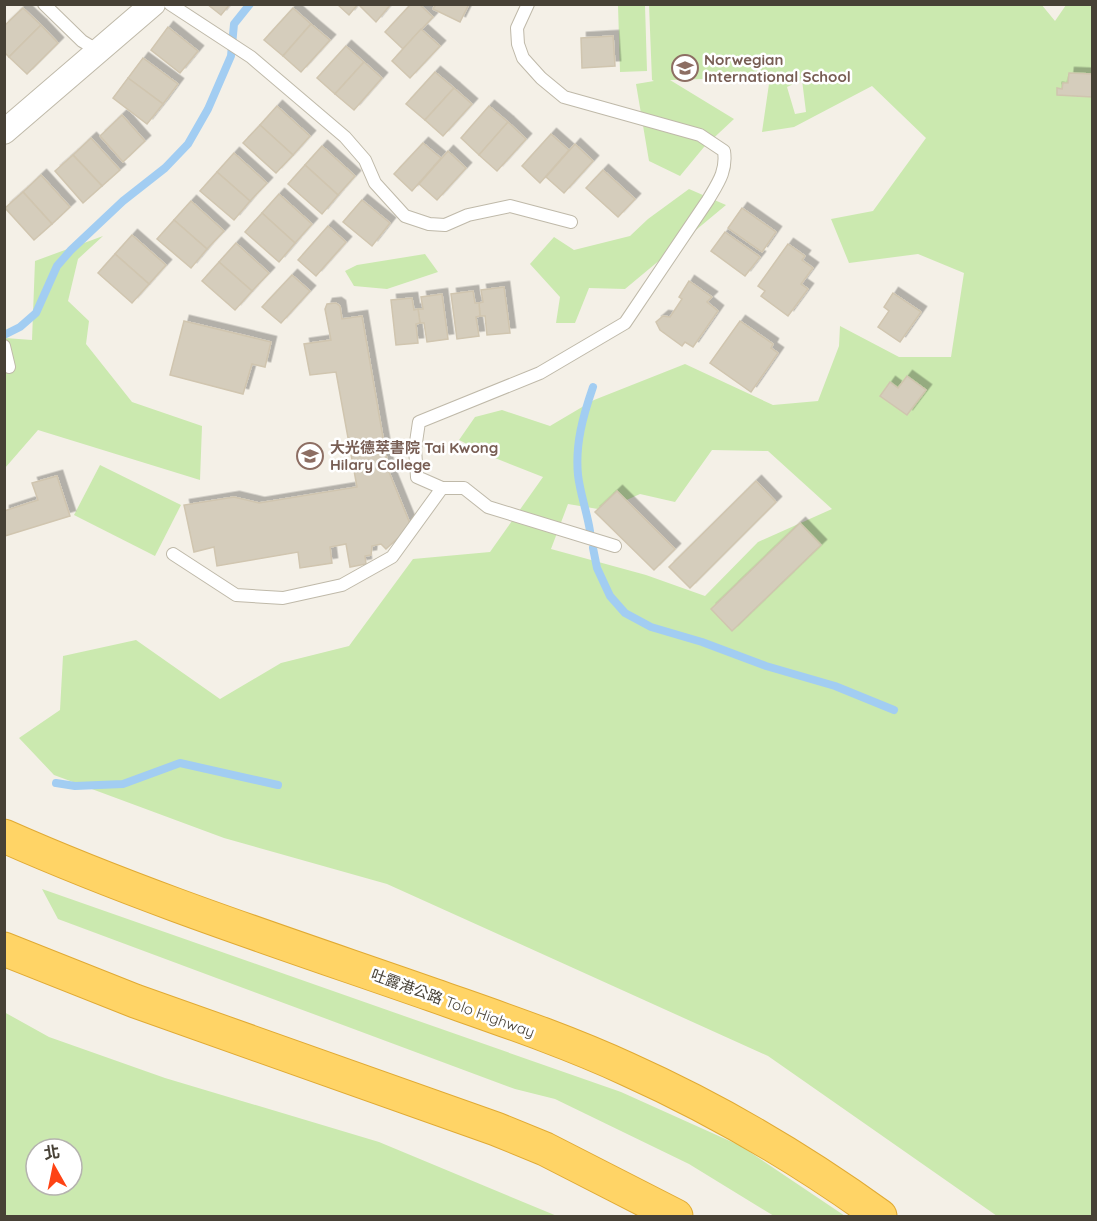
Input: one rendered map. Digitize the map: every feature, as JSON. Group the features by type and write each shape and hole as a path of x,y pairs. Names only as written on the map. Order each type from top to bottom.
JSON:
{"highway":[{"name":"吐露港公路 Tolo Highway","path":"4,836 141,892 505,1020 625,1068 730,1120 786,1152 880,1216"},
{"path":"4,949 135,1001 496,1129 553,1153 676,1216"}],"street":[{"path":"4,132 100,52 153,4"}],"lane":[{"path":"44,4 81,41 100,52"},
{"path":"170,4 251,57 345,137 365,160 375,183 405,216 429,224 445,225 468,215 510,206 571,222"},
{"path":"528,4 517,28 518,44 523,58 541,78 564,97 700,135 724,151 726,165 721,179 708,200 625,323 540,373 419,422 415,449 417,477 442,488 464,488 488,507 615,546"},
{"path":"4,346 9,368"},
{"path":"173,554 236,595 283,598 342,585 392,557 442,488"}],"green space":[{"path":"1041,4 1055,21 1066,5 1092,5 1092,1216 997,1216 768,1056 387,884 224,838 54,775 19,738 60,710 63,656 136,640 220,699 281,663 349,646 413,559 490,552 543,477 495,458 459,440 475,417 502,410 550,426 594,400 685,364 773,405 818,401 839,346 840,326 899,357 951,357 964,273 918,254 849,263 831,219 873,211 926,138 872,86 794,127 762,132 770,77 670,80 734,119 704,147 680,176 649,161 636,84 654,81 652,80 649,5","holes":["802,80 806,112 795,114 787,87","712,450 768,451 832,509 758,542 705,596 646,575 551,549 568,504 604,510 640,494 675,502"]},
{"path":"618,5 645,5 647,71 620,72"},
{"path":"689,189 726,205 625,289 589,288 575,323 556,323 560,297 530,264 554,237 574,250 630,236 648,219"},
{"path":"103,236 78,259 68,301 89,321 86,344 132,402 202,426 200,480 38,430 5,468 5,338 32,340 35,261"},
{"path":"425,254 438,272 387,289 354,286 345,271 357,265"},
{"path":"100,465 181,505 155,556 74,515"},
{"path":"42,889 621,1092 741,1146 845,1216 774,1216 689,1164 555,1099 515,1089 58,919"},
{"path":"4,1012 49,1037 165,1078 379,1142 557,1216 5,1216"}],"building":[{"path":"207,4 230,4 221,15"},
{"path":"337,4 358,4 349,15"},
{"path":"358,4 391,4 376,22"},
{"path":"411,4 419,4 433,17 403,49 385,32"},
{"path":"436,4 469,4 460,22 433,9"},
{"path":"23,8 41,25 9,57 4,52 4,26"},
{"path":"293,8 311,24 283,56 264,40"},
{"path":"311,24 330,40 301,72 283,56"},
{"path":"41,25 58,43 27,74 9,57"},
{"path":"168,27 198,51 180,73 151,50"},
{"path":"421,29 440,46 410,78 392,61"},
{"path":"613,36 615,66 582,68 581,38"},
{"path":"346,46 364,62 335,94 317,78"},
{"path":"143,58 178,84 163,104 128,78"},
{"path":"364,62 382,78 354,110 335,94"},
{"path":"435,72 454,88 425,120 406,104"},
{"path":"1069,73 1092,74 1092,97 1057,95 1057,88 1062,89 1063,83 1068,83"},
{"path":"128,78 163,104 147,124 113,98"},
{"path":"454,88 472,104 443,136 425,120"},
{"path":"277,106 310,136 293,155 260,125"},
{"path":"489,106 508,122 479,155 461,138"},
{"path":"122,115 145,141 123,162 100,136"},
{"path":"508,122 526,139 497,171 479,155"},
{"path":"260,125 293,155 276,173 243,143"},
{"path":"551,134 569,150 540,183 522,166"},
{"path":"91,138 120,170 102,186 73,155"},
{"path":"423,143 441,158 412,191 394,174"},
{"path":"575,144 593,161 564,193 546,177"},
{"path":"322,146 355,176 338,195 305,165"},
{"path":"448,151 466,168 437,200 419,184"},
{"path":"234,153 267,183 250,201 217,172"},
{"path":"73,155 102,186 83,203 55,171"},
{"path":"305,165 338,195 322,214 288,184"},
{"path":"603,170 635,199 618,217 586,188"},
{"path":"217,172 250,201 234,220 200,191"},
{"path":"41,175 70,207 52,224 23,192"},
{"path":"23,192 52,224 34,240 5,208"},
{"path":"279,194 312,224 295,243 262,213"},
{"path":"362,200 390,223 372,246 343,222"},
{"path":"191,201 224,231 207,249 174,220"},
{"path":"742,208 776,232 762,252 728,228"},
{"path":"262,213 295,243 279,262 245,232"},
{"path":"174,220 207,249 191,268 157,239"},
{"path":"328,226 346,242 316,276 298,260"},
{"path":"725,232 760,257 745,276 711,251"},
{"path":"132,235 166,265 149,284 115,254"},
{"path":"236,243 269,273 252,291 219,262"},
{"path":"788,244 805,256 802,260 813,268 801,284 808,289 788,316 761,296 765,291 758,286"},
{"path":"115,254 149,284 132,303 98,273"},
{"path":"219,262 252,291 235,310 202,281"},
{"path":"292,275 310,291 281,323 262,307"},
{"path":"689,281 712,297 707,302 718,311 693,347 685,342 682,346 660,330 656,322 663,316 670,317 682,299 679,297"},
{"path":"504,287 510,333 487,335 485,316 480,316 479,303 483,302 481,290"},
{"path":"473,291 475,303 479,303 480,316 476,317 479,336 457,339 451,294"},
{"path":"893,293 921,312 900,342 878,327 889,311 884,307"},
{"path":"442,294 448,339 427,342 424,323 420,323 418,309 423,309 421,297"},
{"path":"412,298 414,310 418,309 420,323 416,324 418,343 396,345 391,300"},
{"path":"336,303 340,306 342,319 362,316 389,472 411,526 386,549 381,544 372,546 371,555 365,556 366,564 350,567 346,544 330,547 332,563 300,568 298,552 217,566 214,547 194,552 184,505 234,497 259,503 357,487 336,372 310,375 304,344 331,340 325,309 327,304"},
{"path":"184,321 271,342 265,367 252,364 243,394 170,375"},
{"path":"740,321 773,344 771,348 778,353 751,392 710,363"},
{"path":"907,376 926,390 907,415 880,396 890,382 898,388"},
{"path":"57,476 70,516 5,536 4,511 38,500 32,483"},
{"path":"756,481 776,502 690,588 669,567"},
{"path":"617,491 675,549 654,570 595,512"},
{"path":"800,523 821,545 732,631 711,609"}],"waterway":[{"path":"4,335 20,327 36,313 57,266 71,250 123,201 165,168 188,144 208,109 231,56 234,24 250,4"},
{"path":"590,531 577,464 581,430 593,387"},
{"path":"593,548 597,568 610,596 625,613 651,627 702,642 766,666 835,686 894,710"},
{"path":"56,783 75,786 123,784 180,763 278,785"}],"place":[{"name":"Norwegian International School","path":"685,68"},
{"name":"大光德萃書院 Tai Kwong Hilary College","path":"310,456"}]}
